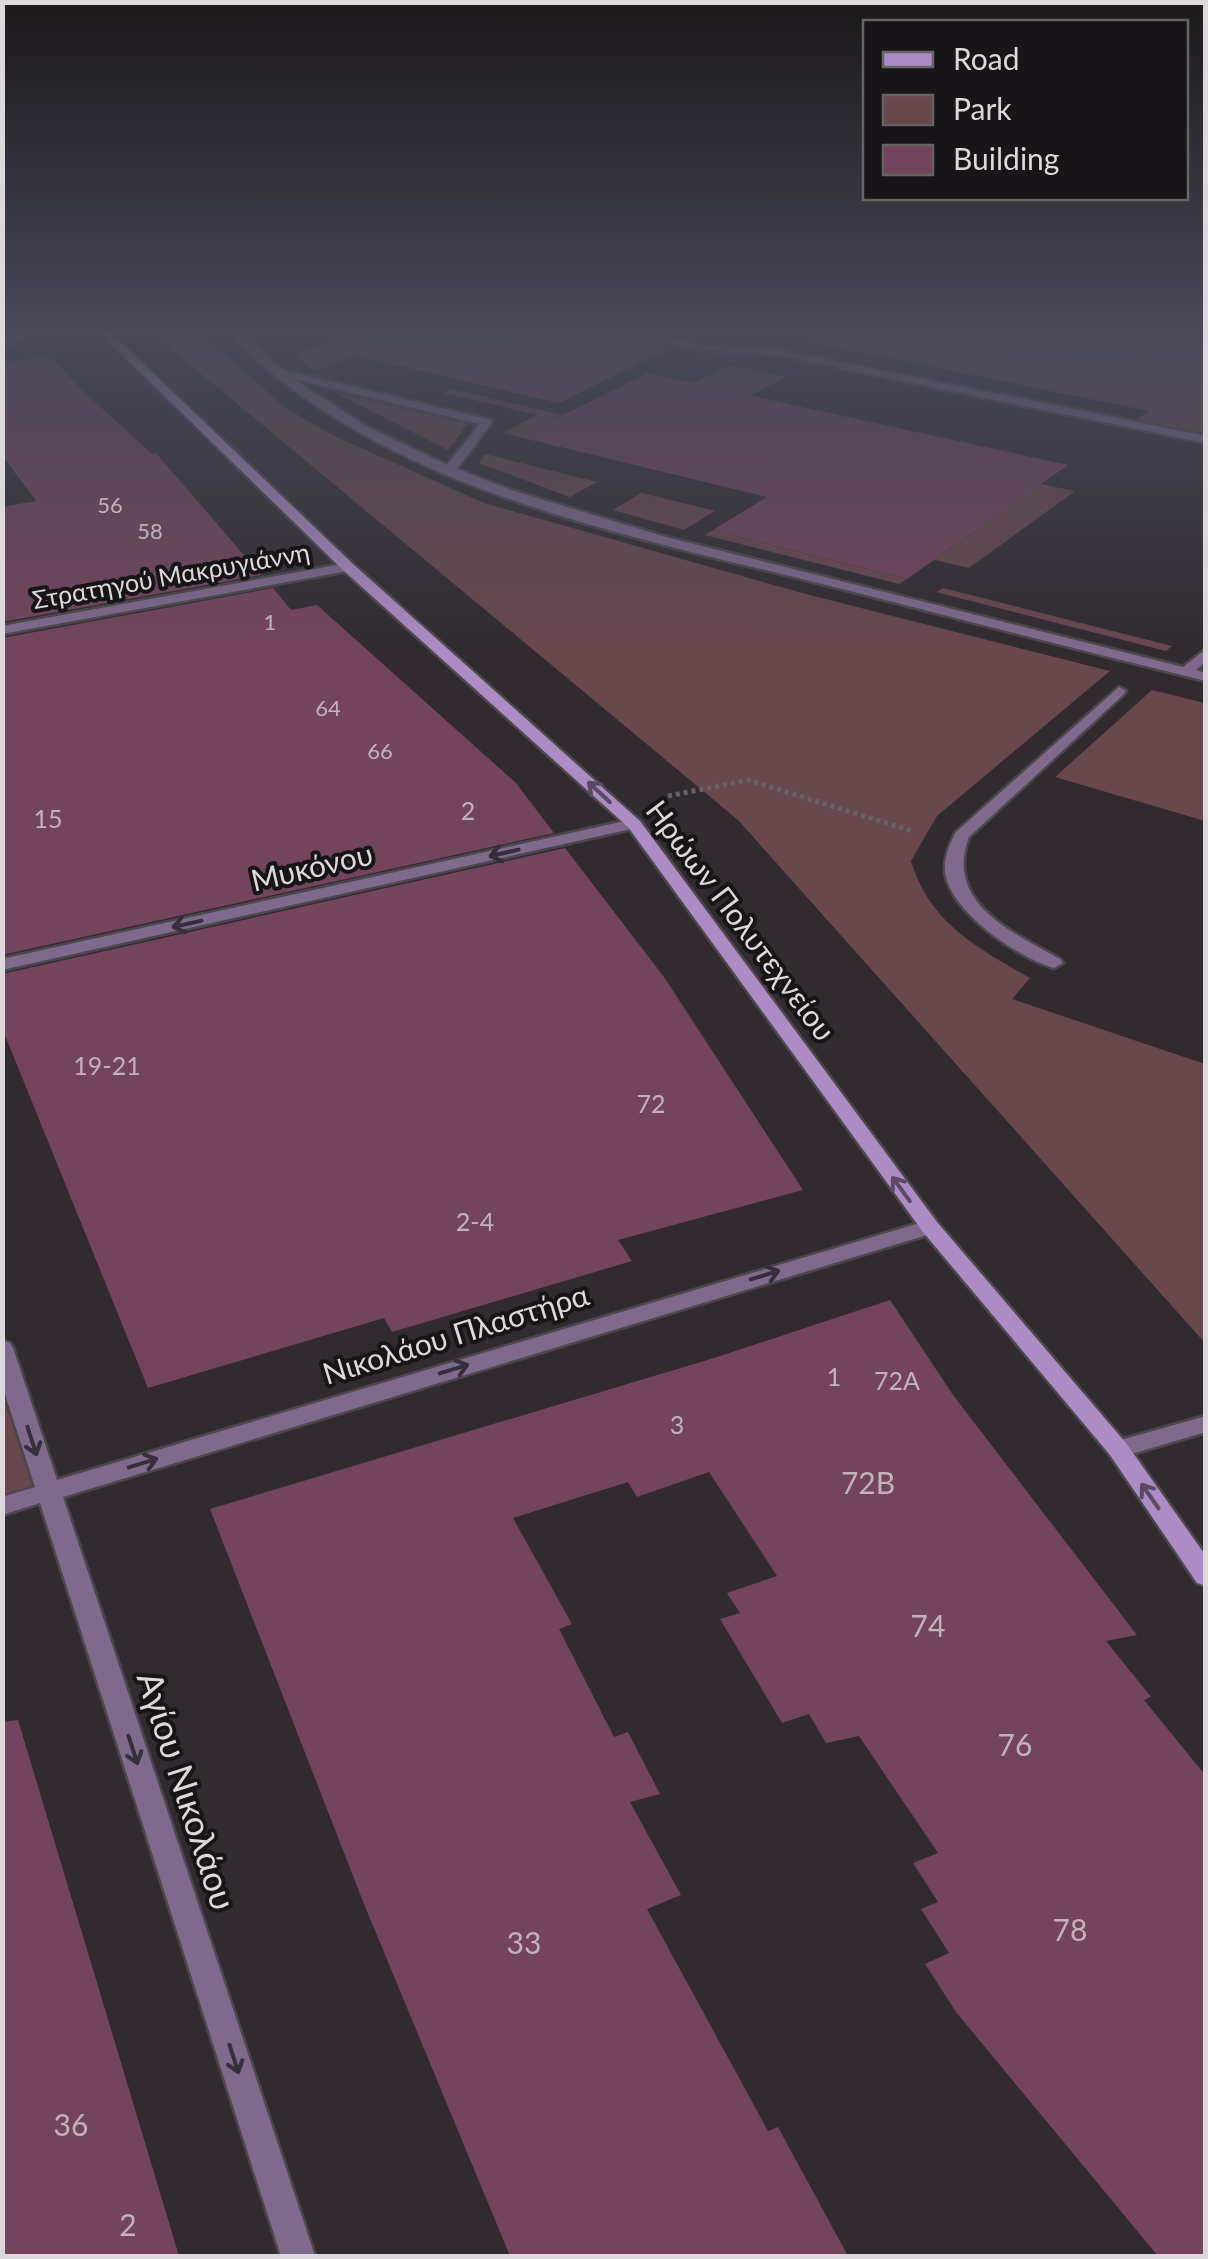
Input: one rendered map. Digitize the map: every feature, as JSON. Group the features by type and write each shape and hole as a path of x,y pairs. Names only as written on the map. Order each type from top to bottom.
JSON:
{"street":[{"name":"Ηρώων Πολυτεχνείου","path":"213,437 348,567 634,824 930,1228 1118,1449 1206,1576"},
{"path":"381,437 565,512 1206,677"},
{"path":"450,468 475,437"},
{"name":"Στρατηγού Μακρυγιάννη","path":"2,630 348,567"},
{"path":"1186,672 1206,653"},
{"path":"1054,963 988,920 960,893 950,866 962,835 1119,692"},
{"name":"Μυκόνου","path":"2,964 634,824"},
{"name":"Νικολάου Πλαστήρα","path":"2,1506 930,1228"},
{"name":"Αγίου Νικολάου","path":"2,1348 298,2256"},
{"path":"1118,1449 1206,1424"}],"path":[{"path":"616,807 748,780 956,845"}],"green space":[{"path":"278,437 337,437 484,503 802,593 1110,671 937,816 911,861 930,901 957,931 1030,978 1012,999 1205,1064 1205,1343 738,820"},
{"path":"423,437 458,437 448,450"},
{"path":"485,454 597,482 570,497 479,463"},
{"path":"1041,484 1075,491 969,568 934,560"},
{"path":"641,493 715,511 684,530 613,510"},
{"path":"713,530 907,579 899,584 705,535"},
{"path":"943,588 1172,646 1166,651 936,592"},
{"path":"1152,690 1205,703 1205,821 1055,777"},
{"path":"2,1394 35,1491 2,1502"}],"building":[{"path":"2,437 134,437 152,454 156,453 261,575 2,622 2,507 36,501 2,455"},
{"path":"521,437 942,437 1068,465 907,579 713,530 767,497"},
{"path":"273,588 291,610 317,605 516,783 554,833 2,955 2,638"},
{"path":"565,848 664,977 803,1190 618,1240 632,1261 392,1332 384,1318 148,1388 2,1028 2,974"},
{"path":"890,1300 953,1395 1137,1635 1106,1641 1151,1697 1144,1700 1206,1776 1206,2256 1158,2256 956,2012 925,1964 949,1953 921,1909 938,1902 913,1863 938,1853 859,1736 826,1743 809,1714 782,1723 720,1619 740,1613 727,1593 777,1576 709,1472 637,1497 628,1482 513,1518 572,1624 559,1629 614,1737 628,1732 660,1794 630,1802 681,1895 647,1909 768,2131 778,2127 848,2256 510,2256 364,1904 210,1509 714,1358"},
{"path":"18,1720 179,2256 2,2256 2,1722"}]}
